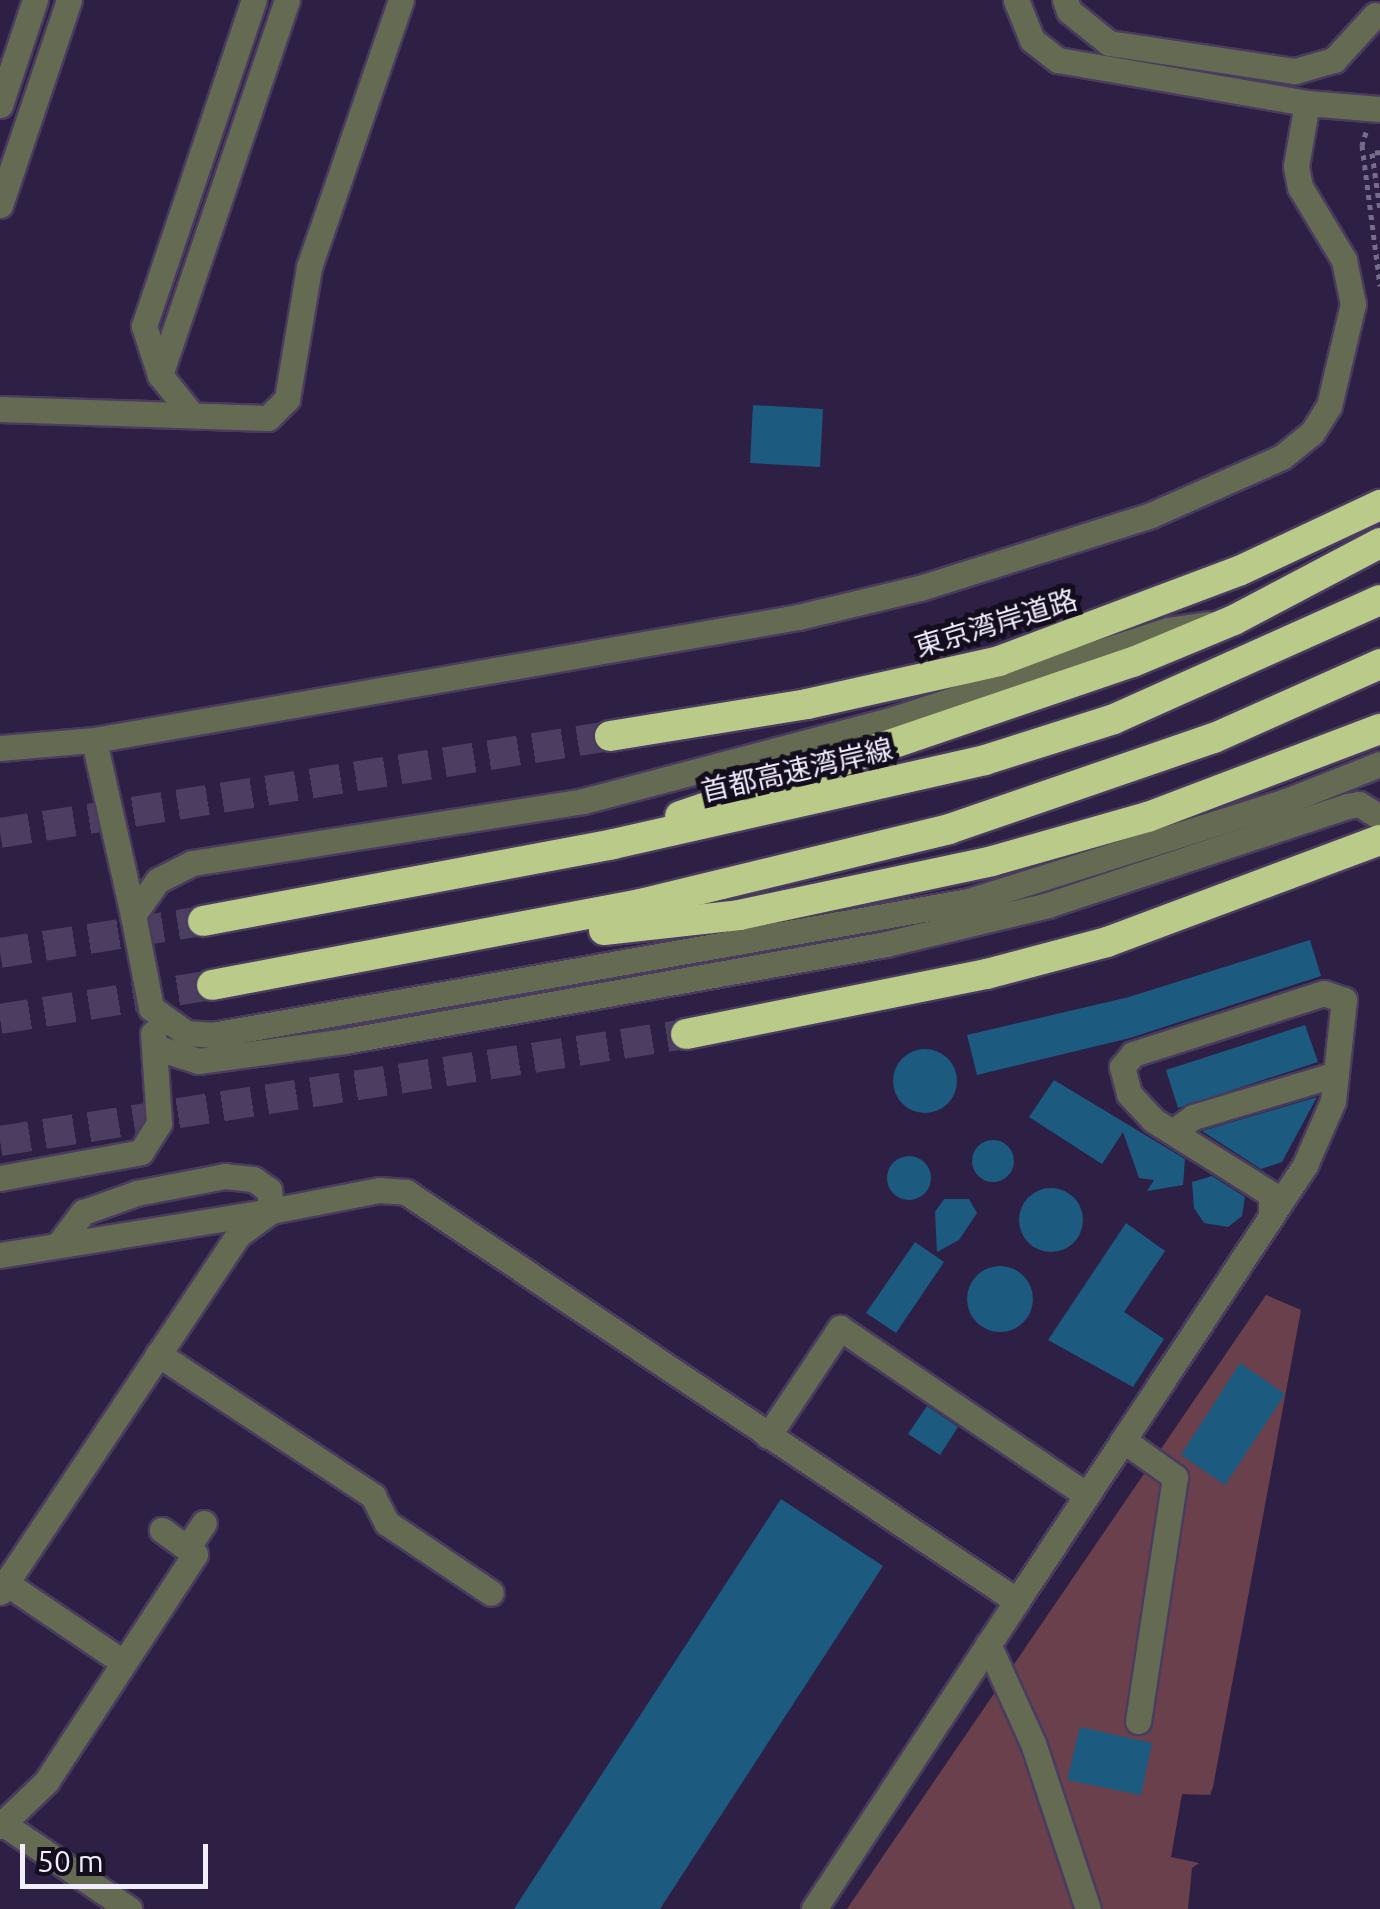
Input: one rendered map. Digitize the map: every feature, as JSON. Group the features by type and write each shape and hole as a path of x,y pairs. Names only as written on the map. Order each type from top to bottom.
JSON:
{"highway":[{"name":"東京湾岸道路","path":"610,736 808,704 999,661 1239,571 1380,504"},
{"path":"613,844 732,793 982,717 1234,620 1380,543"},
{"name":"首都高速湾岸線","path":"203,921 613,844 1044,742 1242,665 1380,600"},
{"path":"212,985 437,947 805,868 949,829 1214,738 1380,664"},
{"path":"437,947 740,915 992,860 1148,817 1380,729"},
{"path":"686,1034 987,974 1107,942 1380,840"}],"street":[{"path":"0,105 35,0"},
{"path":"0,205 69,0"},
{"path":"192,415 160,374 144,326 254,0"},
{"path":"160,374 286,0"},
{"path":"0,408 268,418 287,399 309,267 401,0"},
{"path":"1016,0 1032,40 1058,60 1307,103 1376,109"},
{"path":"1066,0 1078,20 1109,43 1295,72 1334,60 1376,8"},
{"path":"1376,8 1380,45"},
{"path":"0,748 94,740 798,617 920,588 1151,515 1282,458 1312,433 1329,406 1353,304 1344,260 1300,188 1296,166 1307,103"},
{"path":"133,915 158,880 192,863 584,801 894,718 1168,630 1234,620"},
{"path":"0,1178 141,1152 160,1122 151,1008 94,740"},
{"path":"151,1008 186,1033 212,1035 970,901 1286,801 1380,764"},
{"path":"155,1047 198,1061 344,1041 924,936 1178,865 1347,806 1359,804 1380,817"},
{"path":"814,1909 1305,1165 1333,1102 1344,1000 1324,993 1133,1054 1122,1067 1129,1094 1180,1136 1270,1194 1271,1215"},
{"path":"1180,1136 1181,1126 1194,1116 1336,1074"},
{"path":"58,1245 82,1212 137,1193 226,1176 253,1179 269,1190 272,1211"},
{"path":"0,1255 379,1190 406,1192 1017,1601"},
{"path":"121,1660 3,1588 238,1235 272,1211"},
{"path":"768,1436 840,1328 1087,1494"},
{"path":"158,1354 373,1496 387,1523 491,1593"},
{"path":"1123,1440 1175,1478 1138,1721"},
{"path":"187,1548 204,1523"},
{"path":"129,1909 2,1826 46,1782 121,1660 195,1554 162,1530"},
{"path":"988,1644 1033,1743 1088,1909"}],"path":[{"path":"1376,109 1362,145 1380,286"},
{"path":"1380,152 1372,153 1380,210"}],"shaded area":[{"path":"1266,1295 1301,1310 1213,1787 1210,1795 1182,1794 1171,1857 1199,1863 1192,1868 1188,1909 847,1909"}],"building":[{"path":"753,405 823,409 820,467 750,463"},
{"path":"1310,940 1321,976 1130,1038 977,1075 967,1035 1129,997"},
{"path":"1305,1025 1318,1062 1178,1108 1166,1070"},
{"path":"925,1049 948,1058 957,1081 948,1104 925,1113 902,1104 893,1081 902,1058"},
{"path":"1054,1080 1185,1159 1183,1185 1147,1191 1154,1180 1139,1178 1123,1132 1102,1164 1029,1117"},
{"path":"1317,1097 1282,1162 1261,1169 1202,1131"},
{"path":"993,1140 1008,1146 1014,1161 1008,1176 993,1182 978,1176 972,1161 978,1146"},
{"path":"909,1156 925,1162 931,1178 925,1194 909,1200 893,1194 887,1178 893,1162"},
{"path":"1212,1176 1245,1197 1242,1216 1228,1227 1204,1223 1194,1208 1192,1182"},
{"path":"1051,1188 1074,1197 1083,1220 1074,1243 1051,1252 1028,1243 1019,1220 1028,1197"},
{"path":"944,1199 969,1199 977,1213 959,1240 937,1252 935,1212"},
{"path":"1126,1223 1165,1251 1124,1312 1164,1339 1133,1387 1048,1340"},
{"path":"915,1242 944,1262 896,1333 866,1313"},
{"path":"1000,1266 1024,1275 1033,1299 1024,1323 1000,1332 976,1323 967,1299 976,1275"},
{"path":"1240,1363 1285,1394 1225,1485 1181,1455"},
{"path":"927,1406 958,1427 940,1455 908,1434"},
{"path":"781,1499 883,1566 660,1909 514,1909"},
{"path":"1080,1727 1152,1743 1141,1795 1067,1780"}],"tunnel":[{"path":"0,833 610,736"},
{"path":"0,953 203,921"},
{"path":"0,1019 212,985"},
{"path":"0,1141 686,1034"}]}
